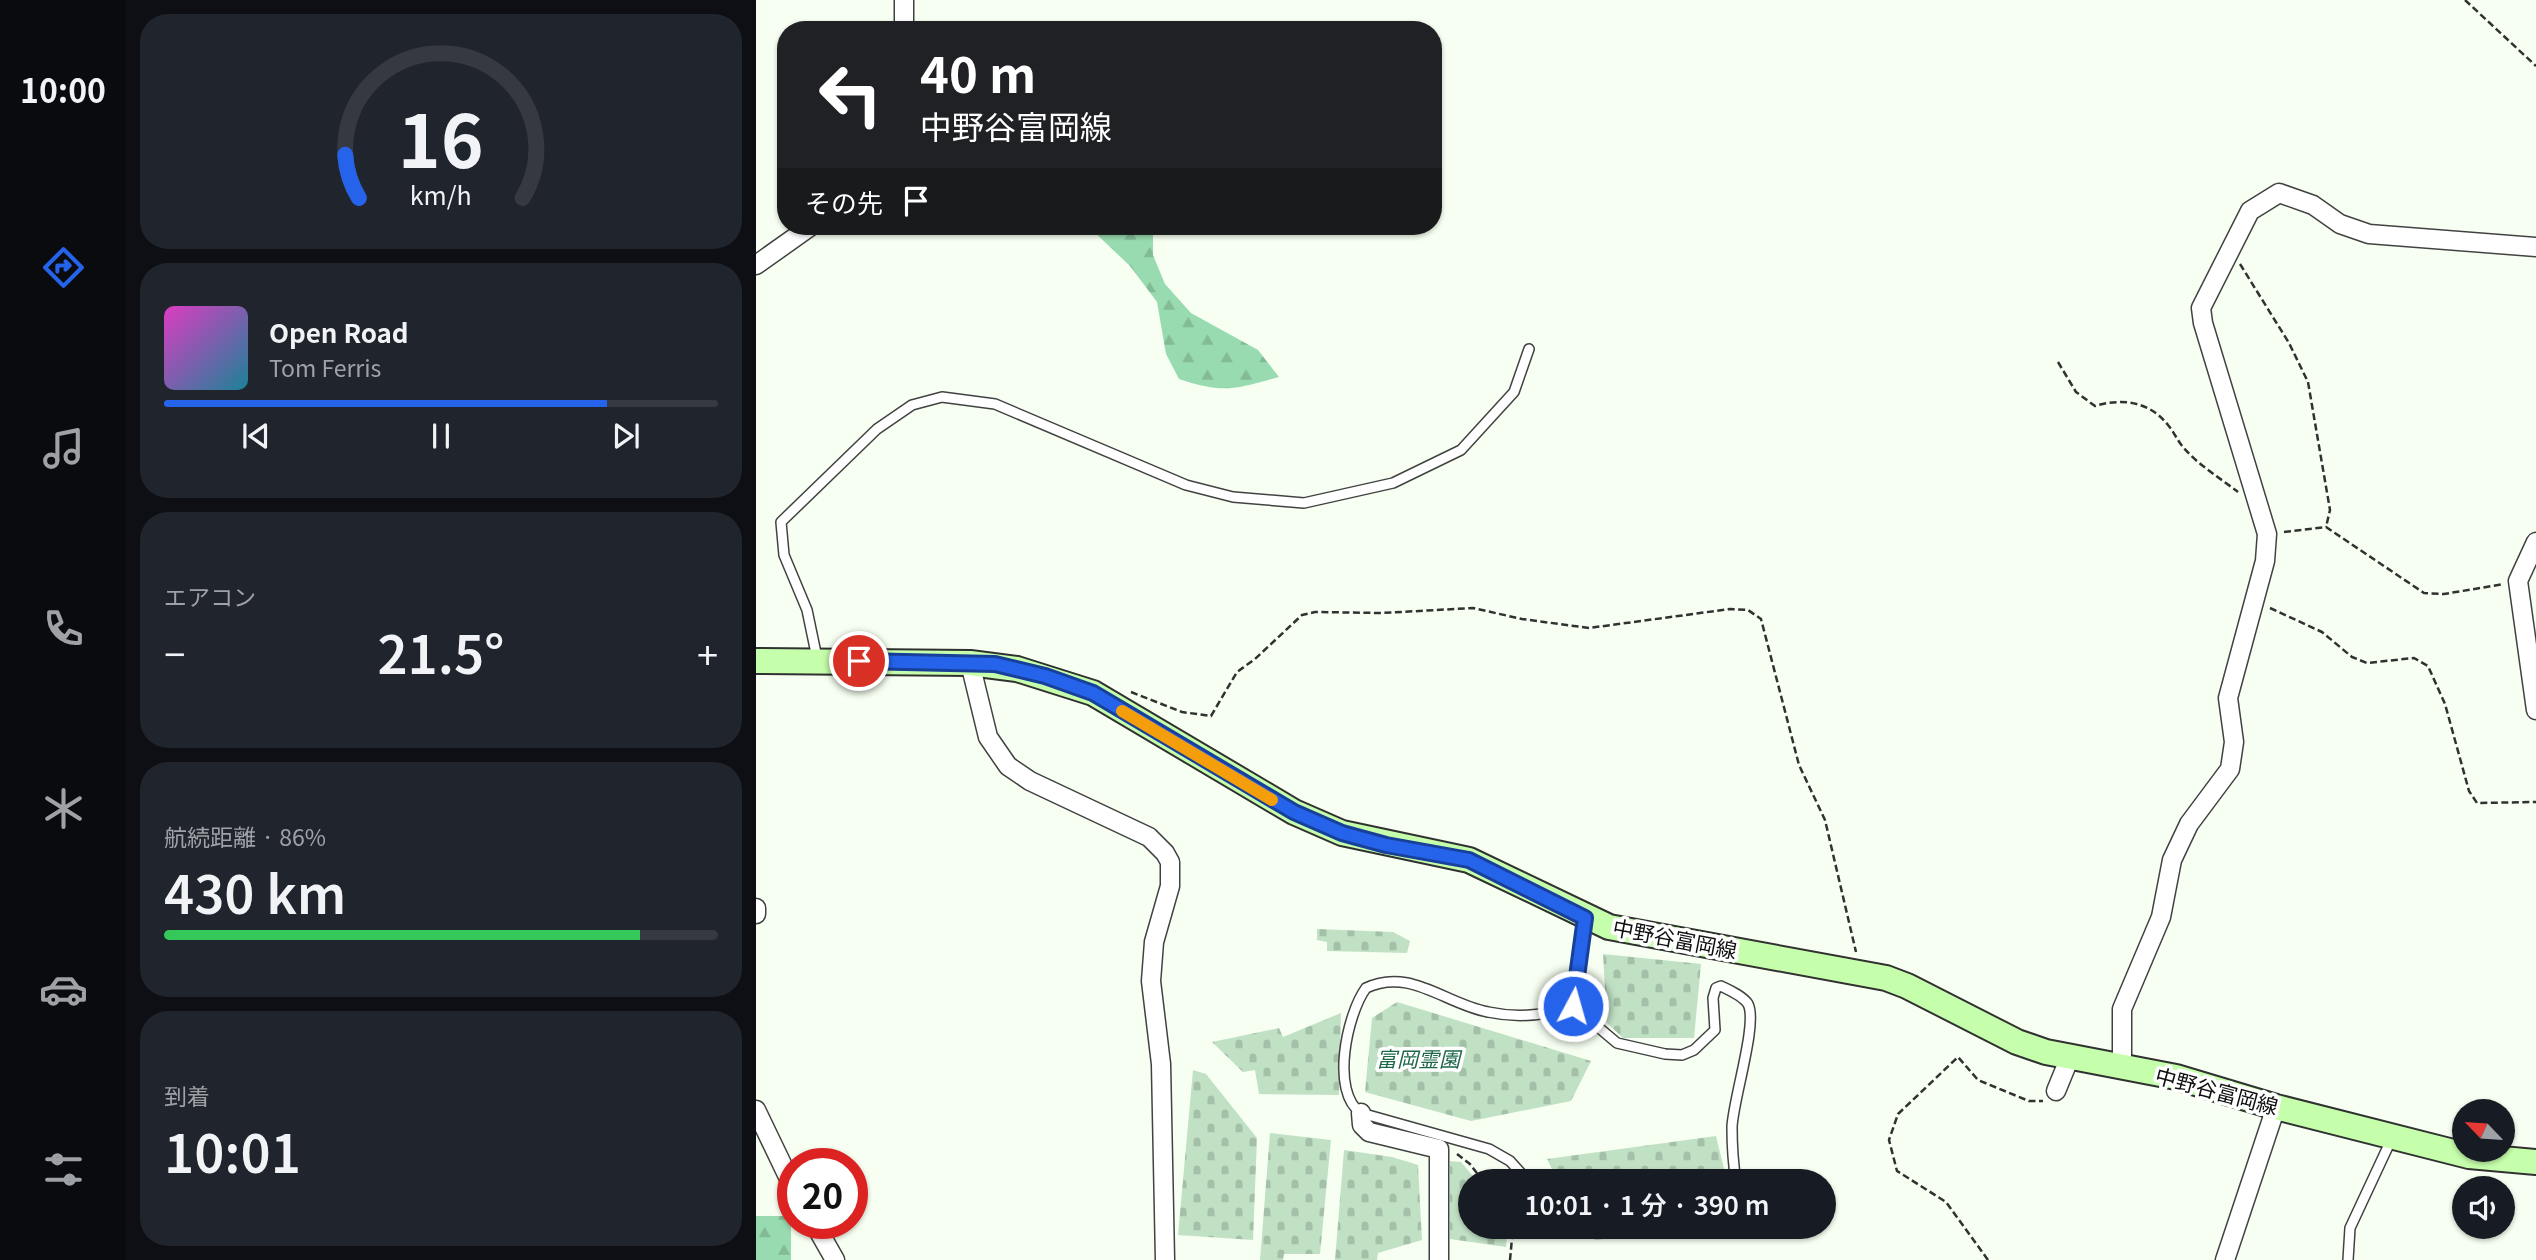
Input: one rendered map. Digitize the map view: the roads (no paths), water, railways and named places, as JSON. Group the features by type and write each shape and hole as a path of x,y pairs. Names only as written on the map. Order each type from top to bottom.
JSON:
{"main road":[{"name":"中野谷富岡線","path":"756,661 970,663 1017,669 1093,693 1294,812 1342,833 1386,845 1469,860 1585,918 1641,933 1861,973 1908,986 2017,1042 2070,1057 2176,1077 2276,1107 2469,1156 2536,1162"}],"street":[{"path":"904,0 904,21"},
{"path":"2122,1066 2122,1009 2161,917 2172,860 2189,824 2230,769 2234,742 2228,698 2265,561 2267,534 2203,323 2201,308 2250,211 2279,193 2313,205 2340,224 2369,234 2536,247"},
{"path":"756,265 798,235"},
{"path":"2536,542 2518,581 2536,710"},
{"path":"970,663 988,737 1008,766 1030,781 1149,837 1170,862 1170,886 1154,942 1151,981 1160,1064 1165,1260"},
{"path":"756,908 756,914"},
{"path":"2056,1091 2070,1057"},
{"path":"2225,1260 2276,1107"},
{"path":"756,1110 777,1154"},
{"path":"1362,1113 1362,1125 1369,1132 1439,1149 1439,1260"},
{"path":"823,1239 835,1260"}],"lane":[{"path":"817,660 807,610 784,555 782,522 877,429 912,405 942,397 996,404 1186,485 1233,497 1304,503 1393,483 1461,450 1514,392 1529,349"},
{"path":"1573,1006 1585,918"},
{"path":"1517,1169 1510,1161 1489,1149 1362,1113 1348,1098 1345,1084 1352,1013 1366,988 1392,980 1404,981 1487,1012 1511,1015 1556,1012 1573,1006"},
{"path":"1573,1006 1617,1044 1682,1055 1703,1044 1715,1030 1713,998 1716,988 1721,986 1748,1004 1750,1028 1736,1090 1732,1126 1735,1169"},
{"path":"2348,1260 2350,1228 2393,1136"}],"park label":[{"name":"富岡霊園","path":"1418,1058"}]}
